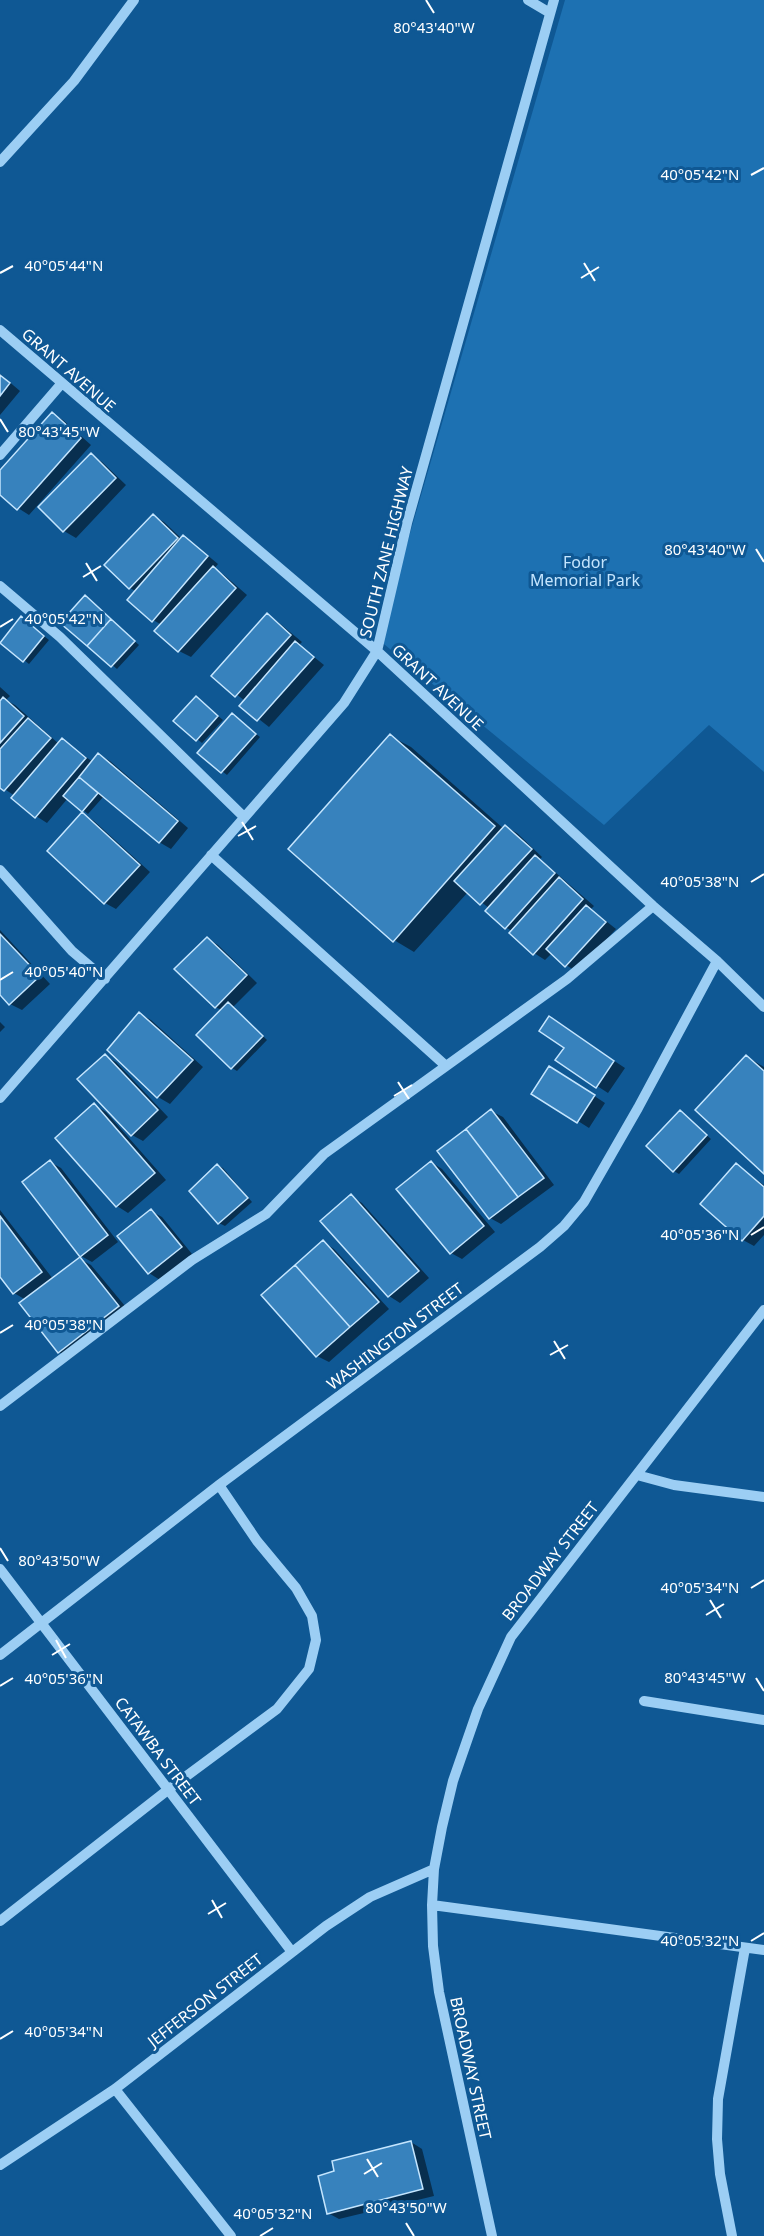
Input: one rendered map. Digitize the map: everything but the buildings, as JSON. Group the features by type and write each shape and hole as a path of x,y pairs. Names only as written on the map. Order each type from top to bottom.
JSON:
{"street":[{"path":"0,162 74,81 134,0"},
{"path":"528,0 550,13"},
{"name":"SOUTH ZANE HIGHWAY","path":"0,1098 105,980 344,702 377,651 407,523 554,0"},
{"name":"GRANT AVENUE","path":"0,330 377,651 654,906 717,961 764,1007"},
{"path":"0,455 62,383"},
{"path":"0,586 60,637 244,817"},
{"path":"211,855 446,1066"},
{"path":"0,870 72,951 105,980"},
{"path":"0,1406 192,1260 266,1214 324,1154 567,980 654,906"},
{"name":"WASHINGTON STREET","path":"0,1655 219,1485 540,1247 564,1226 584,1202 638,1108 717,961"},
{"name":"BROADWAY STREET","path":"492,2236 439,1992 433,1946 434,1869 453,1781 496,1665 522,1620 764,1310"},
{"path":"637,1474 674,1485 764,1497"},
{"path":"0,1922 169,1789 277,1709 309,1669 316,1640 312,1616 296,1588 257,1541 219,1485"},
{"name":"CATAWBA STREET","path":"0,1569 292,1952"},
{"path":"644,1701 764,1720"},
{"name":"JEFFERSON STREET","path":"0,2165 115,2089 326,1926 370,1897 434,1869"},
{"path":"432,1905 764,1950"},
{"path":"732,2236 720,2174 717,2139 718,2099 746,1948"},
{"path":"115,2089 231,2236"}],"green space":[{"name":"Fodor Memorial Park","path":"565,0 764,0 764,772 709,725 604,825 379,640"}]}
